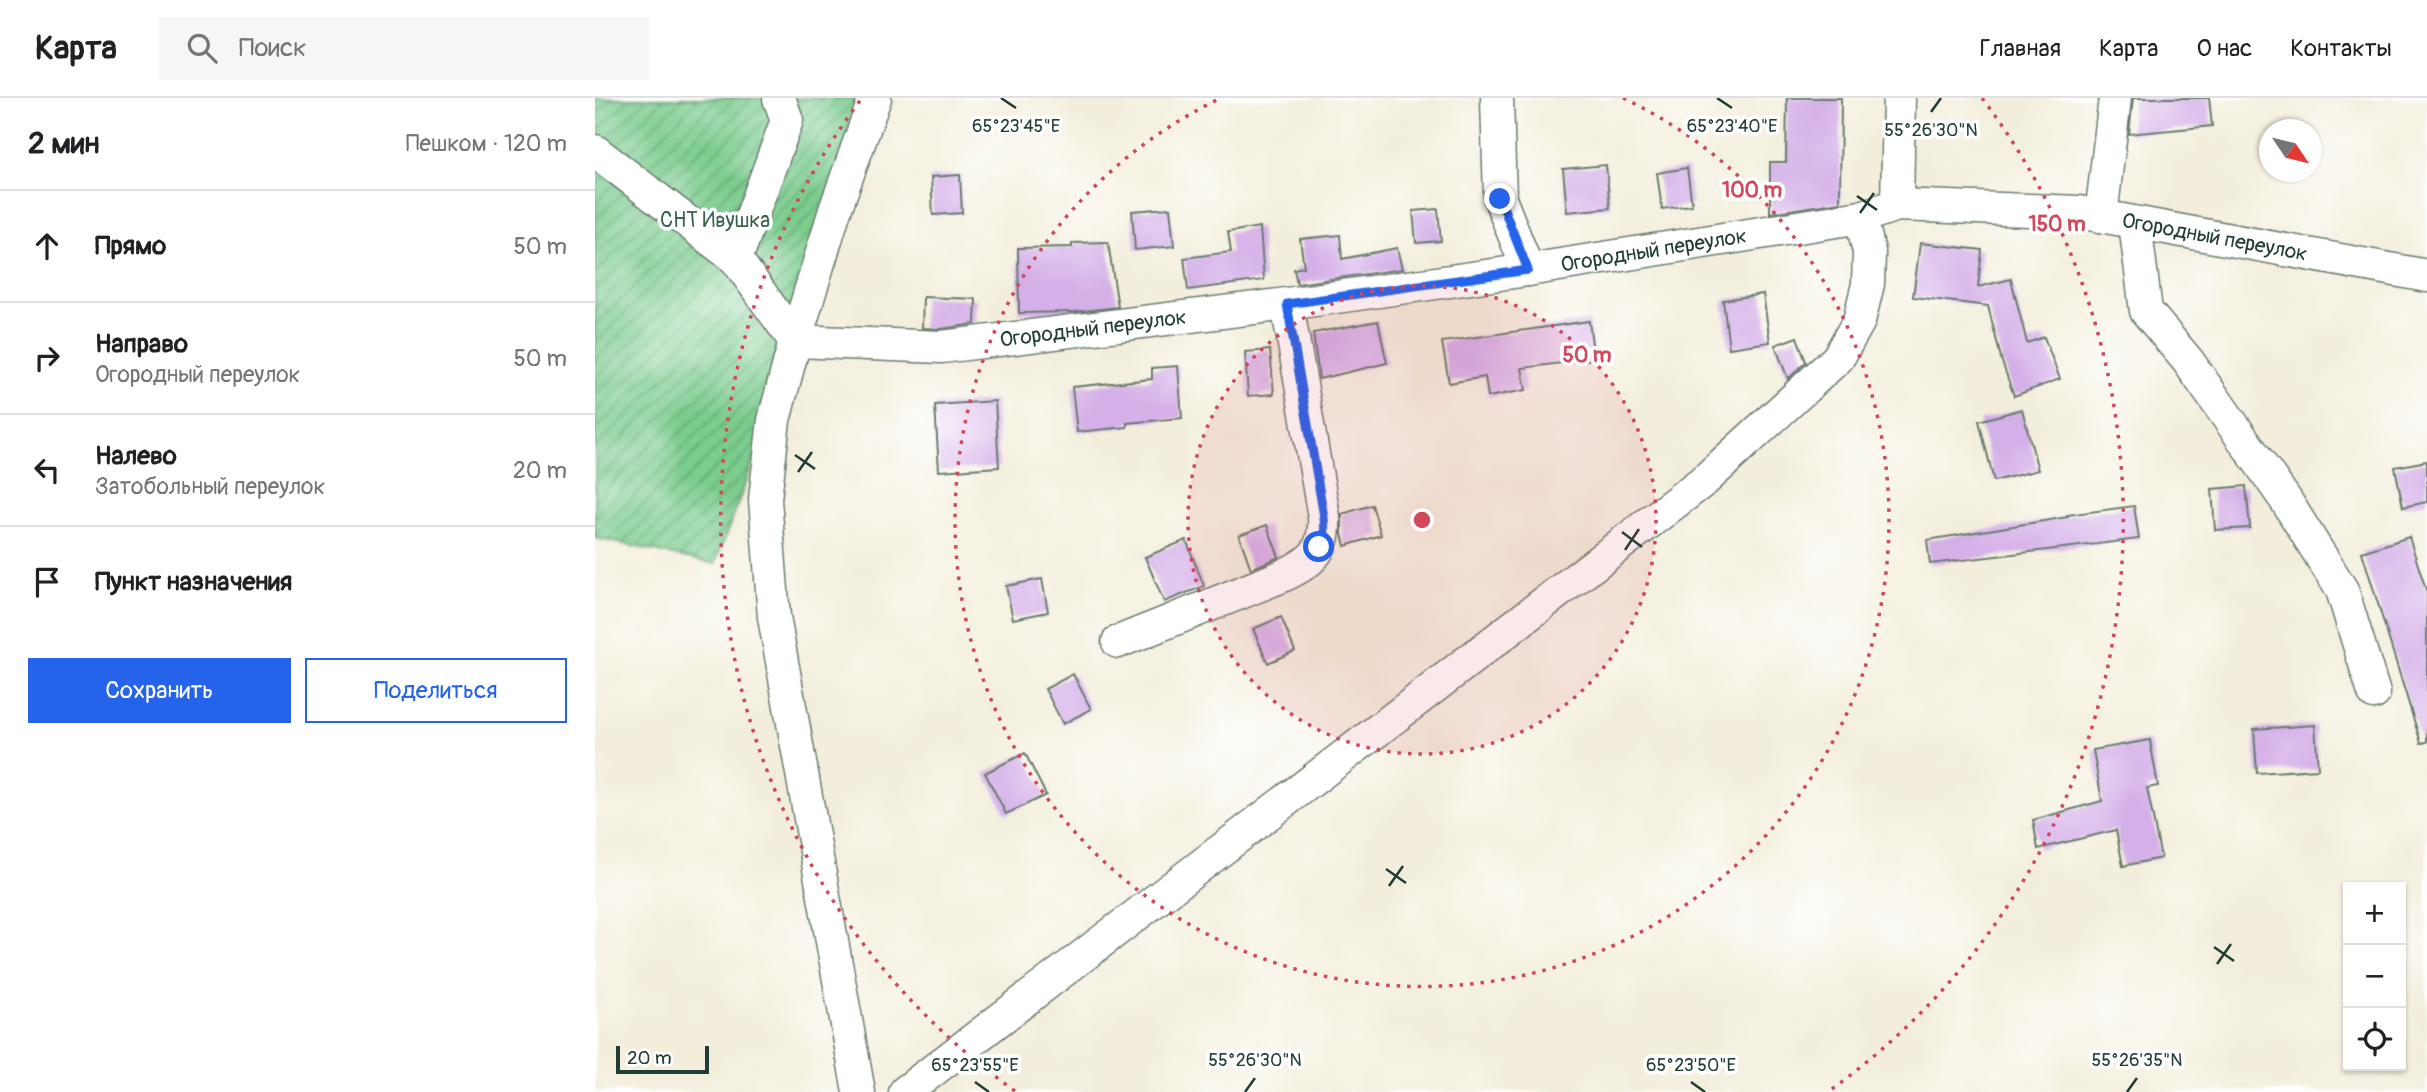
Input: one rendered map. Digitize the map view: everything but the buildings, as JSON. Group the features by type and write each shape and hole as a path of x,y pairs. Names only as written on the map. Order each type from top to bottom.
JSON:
{"street":[{"path":"736,259 787,120 779,98"},
{"path":"859,1092 774,617 765,499 774,420 795,341 835,210 875,98"},
{"path":"1497,98 1500,199 1528,270"},
{"path":"1897,205 1899,98"},
{"path":"2101,216 2115,98"},
{"path":"595,151 736,259 795,341"},
{"name":"Огородный переулок","path":"795,341 942,347 1287,304 1528,270 1861,218 1897,205 2079,212 2427,276"},
{"path":"905,1092 1695,487 1737,451 1838,358 1859,321 1868,285 1869,252 1861,218"},
{"path":"2135,223 2146,311 2188,361 2240,435 2341,590 2374,693"},
{"path":"1118,642 1306,565 1319,547 1325,534 1324,517 1287,304"}],"green space":[{"name":"СНТ Ивушка","path":"595,98 890,98 715,564 595,538"}],"route":[{"path":"1319,547 1325,534 1324,517 1287,304 1528,270 1500,199"}]}
